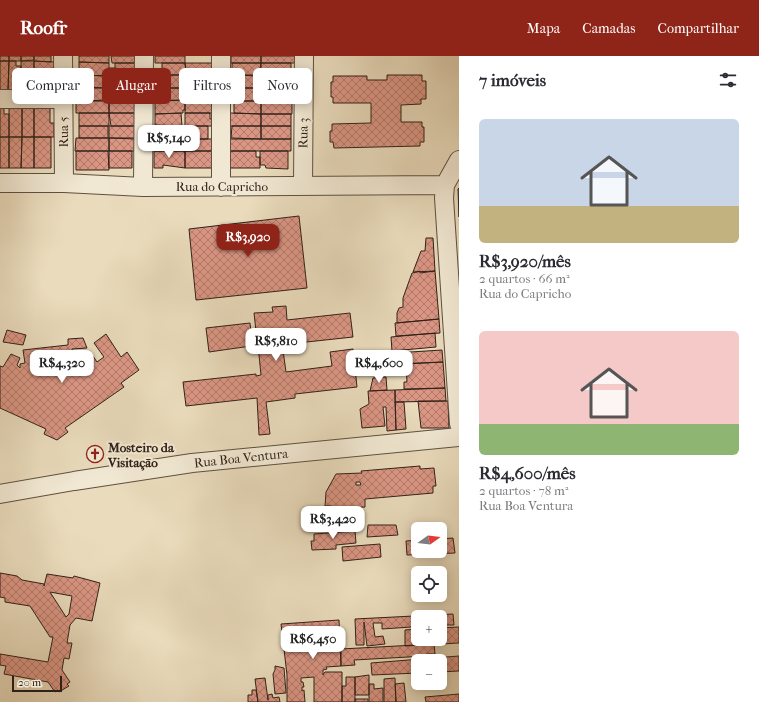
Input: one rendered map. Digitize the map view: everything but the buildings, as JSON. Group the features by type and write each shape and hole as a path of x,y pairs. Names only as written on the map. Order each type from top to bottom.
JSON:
{"street":[{"name":"Rua 5","path":"63,56 63,68"},
{"path":"143,187 144,56"},
{"path":"221,56 221,186"},
{"name":"Rua 3","path":"303,186 304,56"},
{"path":"0,99 12,99"},
{"name":"Rua 5","path":"63,104 64,183"},
{"path":"459,160 445,185 444,198 459,424"},
{"name":"Rua do Capricho","path":"0,183 64,183 143,187 445,185"},
{"name":"Rua Boa Ventura","path":"0,494 192,463 459,437"}],"place":[{"name":"Mosteiro da Visitação","path":"95,454"}]}
